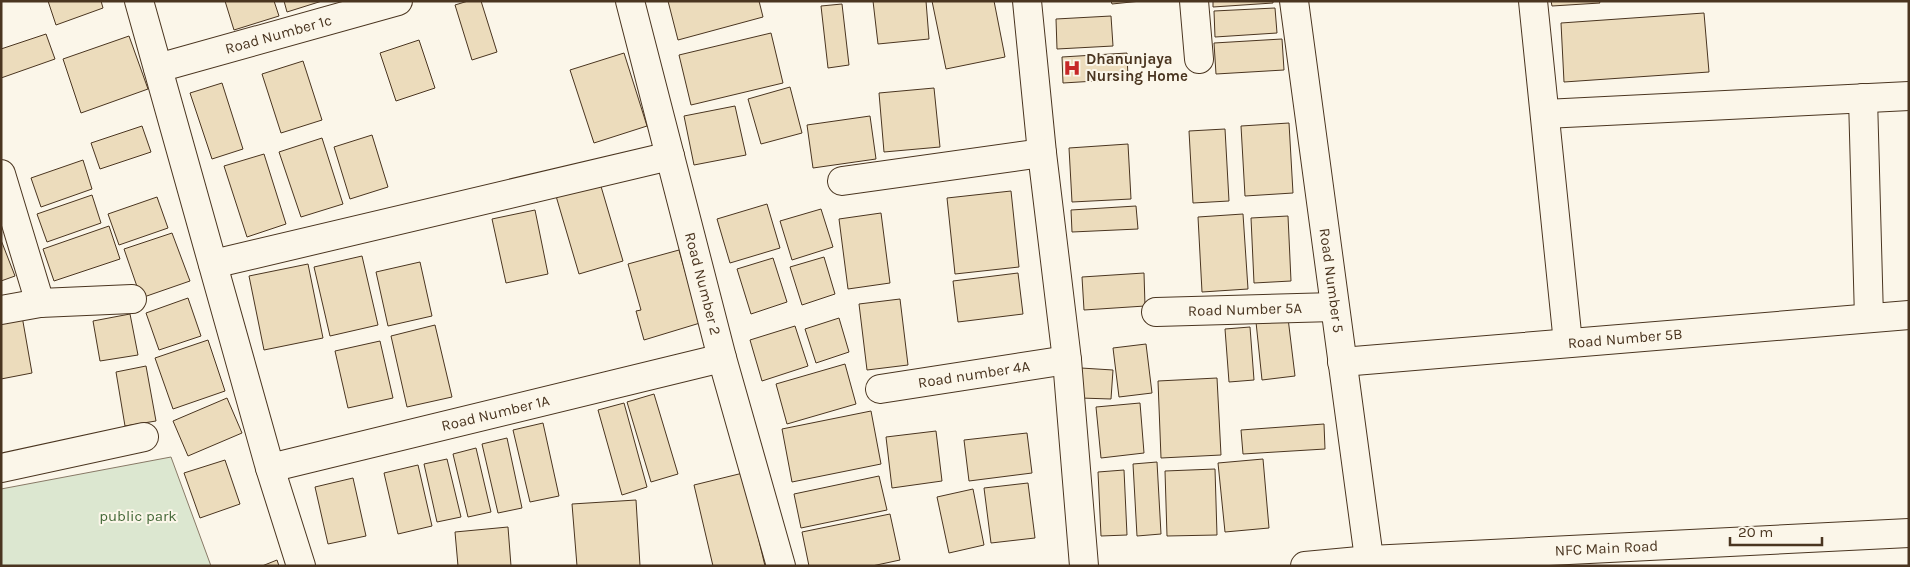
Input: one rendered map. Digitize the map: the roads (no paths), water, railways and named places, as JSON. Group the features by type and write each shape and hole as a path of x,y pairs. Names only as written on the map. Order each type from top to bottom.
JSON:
{"street":[{"path":"140,1 270,468 301,566"},
{"name":"Road Number 1c","path":"158,68 398,1"},
{"name":"Road Number 2","path":"630,1 722,358 781,566"},
{"path":"1026,1 1067,360 1084,566"},
{"path":"1194,1 1199,59"},
{"name":"Road Number 5","path":"1294,1 1370,563"},
{"path":"1533,1 1568,343"},
{"path":"1545,114 1909,96"},
{"path":"1863,98 1869,318"},
{"path":"842,181 1042,153"},
{"path":"213,264 670,156"},
{"path":"1,174 40,304"},
{"path":"1,310 40,304 132,299"},
{"name":"Road Number 5A","path":"1156,312 1334,307"},
{"name":"Road Number 5B","path":"1342,362 1909,315"},
{"name":"Road Number 1A","path":"270,468 722,358"},
{"name":"Road number 4A","path":"880,389 1067,360"},
{"path":"1,468 144,437"},
{"name":"NFC Main Road","path":"1305,566 1909,532"}],"place":[{"name":"Dhanunjaya Nursing Home","path":"1072,68"}],"park label":[{"name":"public park","path":"138,516"}]}
